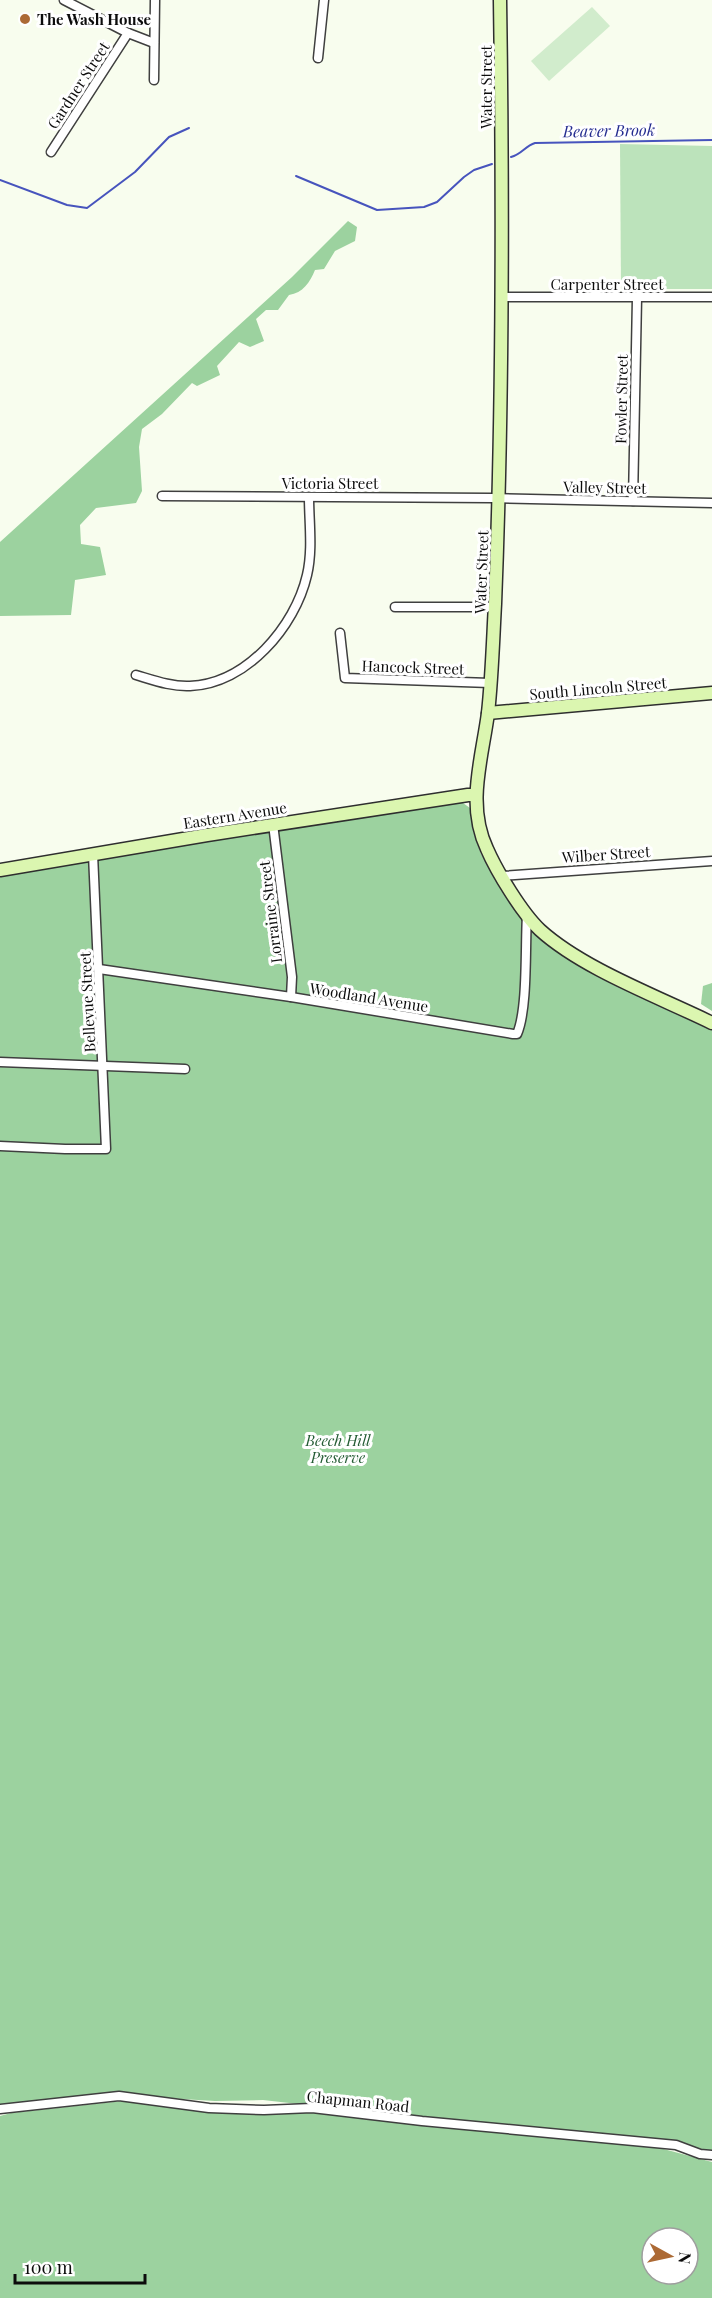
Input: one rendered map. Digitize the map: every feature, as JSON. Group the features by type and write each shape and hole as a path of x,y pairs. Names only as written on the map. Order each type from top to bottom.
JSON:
{"street":[{"path":"64,0 128,33 154,43"},
{"path":"154,80 155,0"},
{"path":"318,58 324,0"},
{"name":"Water Street","path":"500,0 501,297 498,498 495,607 488,713 476,795 476,809 482,838 526,915 553,940 591,964 712,1023"},
{"name":"Gardner Street","path":"51,152 128,33"},
{"name":"Carpenter Street","path":"501,297 712,297"},
{"name":"Fowler Street","path":"633,501 637,298"},
{"name":"Victoria Street","path":"162,496 498,498"},
{"path":"136,675 178,686 208,684 244,667 264,649 284,627 301,596 308,573 309,497"},
{"name":"Valley Street","path":"498,498 712,503"},
{"path":"395,607 495,607"},
{"name":"Hancock Street","path":"340,633 345,678 490,683"},
{"name":"South Lincoln Street","path":"488,713 712,693"},
{"name":"Eastern Avenue","path":"0,870 273,824 476,795"},
{"name":"Lorraine Street","path":"273,824 292,977 291,998"},
{"name":"Bellevue Street","path":"0,1146 106,1149 93,854"},
{"name":"Wilber Street","path":"502,876 712,861"},
{"name":"Woodland Avenue","path":"99,969 518,1034 524,997 526,915"},
{"path":"0,1062 185,1069"},
{"name":"Chapman Road","path":"0,2109 119,2096 209,2108 264,2110 312,2108 422,2121 676,2145 700,2154 712,2155"}],"green space":[{"path":"592,7 610,26 549,81 531,61"},
{"path":"620,144 712,146 712,289 621,289"},
{"path":"348,221 357,227 355,241 335,251 324,269 315,270 305,286 289,295 278,310 266,310 256,319 264,341 250,347 239,342 217,366 220,375 197,386 192,383 162,414 142,429 139,447 142,491 136,503 96,508 80,525 81,544 100,547 106,575 75,580 71,615 0,616 0,542 292,277"},
{"name":"Beech Hill Preserve","path":"454,802 463,803 470,808 474,834 481,854 519,912 543,938 712,1028 712,2151 263,2100 215,2101 148,2097 12,2103 0,2106 0,875"},
{"path":"712,983 712,1011 701,1004 703,986"},
{"path":"123,2101 244,2113 313,2111 656,2147 712,2162 712,2298 0,2298 0,2116"}],"waterway":[{"name":"Beaver Brook","path":"0,180 67,205 87,208 135,172 169,137 189,128"},
{"name":"Beaver Brook","path":"511,157 535,143 712,140"},
{"name":"Beaver Brook","path":"296,176 377,210 424,207 437,202 474,170 492,164"}],"place":[{"name":"The Wash House","path":"25,19"}]}
